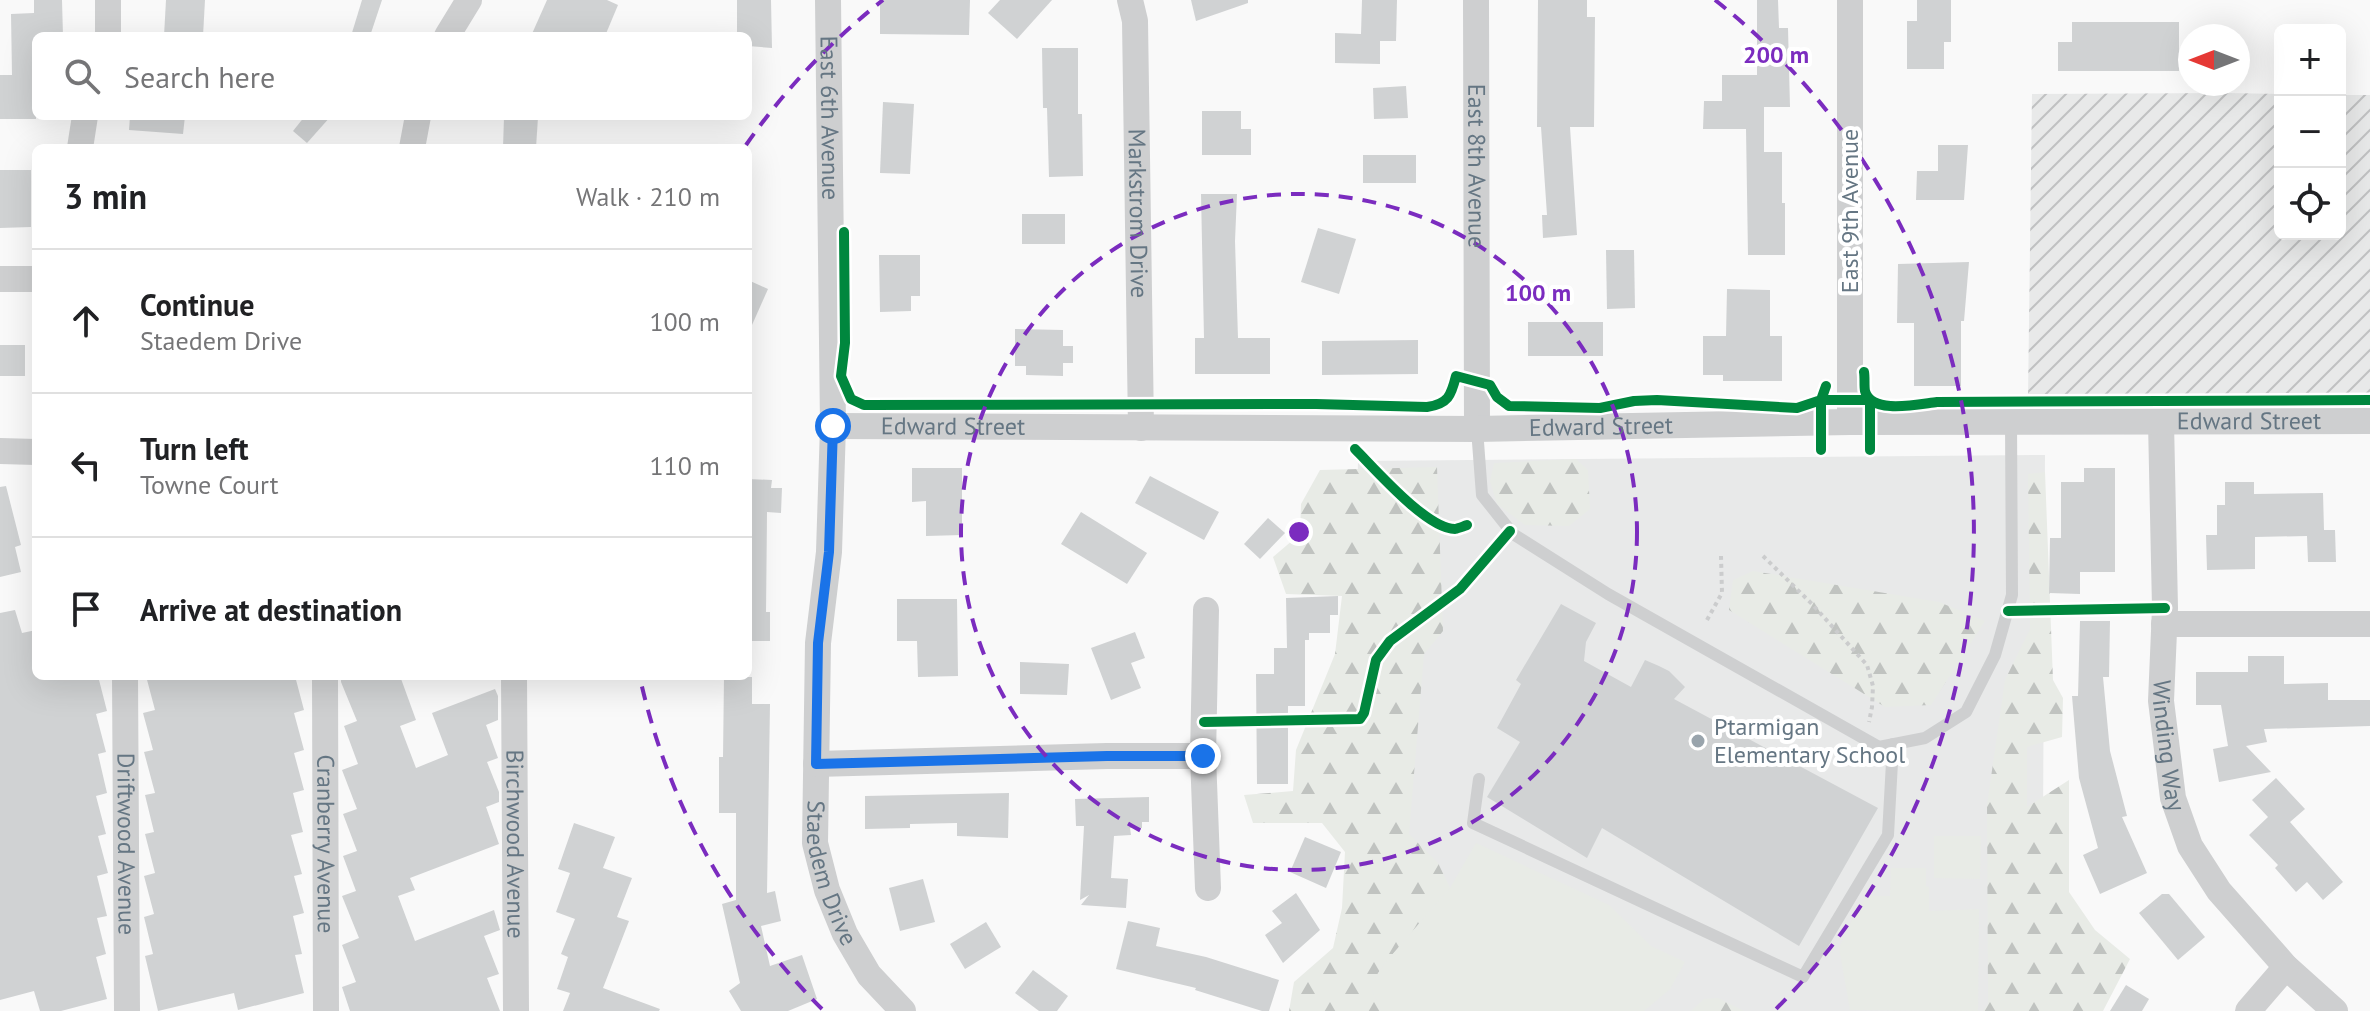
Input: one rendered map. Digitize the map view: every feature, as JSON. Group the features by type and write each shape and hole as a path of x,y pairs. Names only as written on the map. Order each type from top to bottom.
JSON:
{"street":[{"path":"108,0 108,32"},
{"path":"449,32 469,0"},
{"name":"East 6th Avenue","path":"828,0 833,426"},
{"name":"Markstrom Drive","path":"1130,0 1135,21 1141,428"},
{"name":"East 8th Avenue","path":"1476,0 1477,429"},
{"name":"East 9th Avenue","path":"1850,0 1850,422"},
{"path":"81,144 84,120"},
{"path":"413,144 417,120"},
{"path":"0,279 32,279"},
{"name":"Edward Street","path":"833,426 1477,429 1850,422 2370,421"},
{"name":"Winding Way","path":"2161,422 2164,624 2161,701 2173,798 2190,846 2219,891 2286,967 2335,1011"},
{"name":"Staedem Drive","path":"833,426 829,552 818,643 815,843 827,890 845,934 869,975 903,1011"},
{"path":"0,451 32,452"},
{"path":"1206,610 1203,756 1208,888"},
{"path":"2164,624 2370,624"},
{"name":"Driftwood Avenue","path":"125,680 127,1011"},
{"name":"Cranberry Avenue","path":"325,680 326,1011"},
{"name":"Birchwood Avenue","path":"514,680 516,1011"},
{"path":"816,764 1203,756"},
{"path":"2248,1011 2286,967"}],"lane":[{"path":"1477,429 1482,495 1513,534 1608,594 1879,747 1925,738 1966,712 1995,655 2012,595 2011,422"},
{"path":"1479,779 1473,823 1803,977 1888,835 1893,744"}],"path":[{"path":"1707,620 1722,593 1721,556"},
{"path":"1763,556 1867,665 1873,686 1869,722"}],"shaded area":[{"path":"2032,94 2274,94 2274,240 2346,240 2346,95 2370,95 2370,398 2028,399"},
{"name":"Ptarmigan Elementary School","path":"2045,455 2042,1011 1347,1011 1358,461"}],"green space":[{"path":"1576,459 1588,470 1590,509 1569,526 1525,525 1497,504 1490,481 1494,463"},
{"path":"1437,467 1443,631 1424,654 1409,834 1438,863 1450,888 1385,963 1370,985 1381,1011 1289,1011 1294,982 1333,948 1342,908 1345,852 1322,823 1253,823 1244,795 1293,791 1296,750 1335,654 1342,596 1286,594 1273,557 1300,534 1301,504 1320,470"},
{"path":"2045,472 2053,680 2063,698 2062,737 2027,747 2027,807 2069,780 2069,892 2095,930 2130,959 2103,1011 1983,1011 1988,1004 1987,805 2005,680 2030,629 2028,474"},
{"path":"1753,571 1939,602 1985,621 1931,705 1885,707 1729,610 1733,580"},
{"path":"1934,836 1981,836 1980,879 1934,878"},
{"path":"1476,843 1609,905 1651,946 1685,962 1670,989 1644,1011 1381,1011 1370,985 1385,963 1450,888"},
{"path":"1891,868 1926,868 1929,911 1979,909 1978,1011 1850,1010 1839,948 1855,913 1867,896 1890,896"},
{"path":"1718,998 1744,1011 1691,1011 1704,999"}],"building":[{"path":"34,0 62,0 63,32 32,32 32,119 0,119 0,75 12,75 11,14 34,13"},
{"path":"166,0 205,0 203,32 164,32"},
{"path":"362,0 382,0 371,32 352,32"},
{"path":"547,0 607,0 618,5 607,32 533,32"},
{"path":"737,0 771,0 772,48 752,46 752,32 737,32"},
{"path":"880,0 970,0 969,35 880,34"},
{"path":"1000,0 1052,0 1017,39 988,13"},
{"path":"1191,0 1248,0 1248,3 1196,21"},
{"path":"1362,0 1397,0 1396,41 1380,41 1380,64 1335,63 1335,33 1361,34"},
{"path":"1538,0 1587,0 1587,17 1595,17 1594,127 1570,127 1577,235 1543,238 1542,215 1547,215 1541,127 1537,127"},
{"path":"1757,0 1778,0 1779,28 1788,28 1790,107 1764,107 1764,152 1782,152 1785,255 1748,255 1746,129 1703,129 1704,101 1722,101 1722,75 1757,75"},
{"path":"1917,0 1951,0 1951,42 1944,42 1944,69 1907,69 1907,21 1917,21"},
{"path":"2072,22 2179,22 2178,71 2058,71 2058,42 2072,42"},
{"path":"1042,48 1078,48 1078,114 1082,114 1083,176 1049,177"},
{"path":"1406,86 1408,118 1374,119 1373,88"},
{"path":"883,102 914,104 910,174 880,173"},
{"path":"1202,111 1241,111 1241,129 1251,129 1251,155 1202,155"},
{"path":"130,120 185,120 183,134 129,130"},
{"path":"302,120 327,120 307,143 293,131"},
{"path":"504,120 538,120 536,144 503,144"},
{"path":"1938,145 1968,145 1964,200 1916,200 1917,171 1938,171"},
{"path":"1363,155 1416,155 1416,183 1363,183"},
{"path":"0,170 31,170 31,227 0,228"},
{"path":"1201,194 1237,194 1238,338 1270,338 1270,374 1195,374 1195,338 1204,338"},
{"path":"1022,214 1065,214 1065,244 1022,244"},
{"path":"1318,228 1356,239 1339,294 1301,282"},
{"path":"1606,250 1634,250 1635,308 1607,309"},
{"path":"879,255 920,255 920,296 911,296 911,311 880,312"},
{"path":"1969,262 1964,321 1961,321 1961,386 1914,386 1914,323 1897,323 1898,264"},
{"path":"752,282 768,289 752,325"},
{"path":"1727,289 1770,290 1770,336 1782,336 1782,381 1723,381 1723,375 1703,375 1703,336 1726,336"},
{"path":"1528,322 1603,322 1603,356 1528,356"},
{"path":"1015,329 1063,330 1063,346 1073,346 1073,363 1063,363 1063,376 1026,375 1026,366 1015,366"},
{"path":"1418,340 1418,374 1322,375 1322,341"},
{"path":"0,345 25,345 25,376 0,376"},
{"path":"912,468 962,468 962,535 926,536 926,501 912,502"},
{"path":"2084,468 2115,468 2115,572 2080,572 2080,594 2049,593 2050,538 2061,538 2061,482 2084,482"},
{"path":"1150,476 1219,512 1204,540 1135,503"},
{"path":"752,479 772,480 771,488 782,488 781,513 767,512 766,612 770,612 770,641 752,641"},
{"path":"2225,482 2254,482 2254,494 2323,493 2324,530 2335,530 2336,562 2308,562 2307,536 2255,537 2255,569 2207,570 2206,535 2217,535 2217,505 2225,505"},
{"path":"6,486 21,545 15,547 21,572 0,577 0,487"},
{"path":"1081,512 1147,553 1127,584 1061,544"},
{"path":"1268,518 1285,533 1260,559 1244,544"},
{"path":"1338,596 1338,615 1330,615 1330,633 1309,633 1309,640 1305,640 1305,706 1288,706 1288,784 1257,784 1256,674 1274,674 1274,648 1287,648 1286,598"},
{"path":"897,599 957,599 958,676 918,677 917,641 897,641"},
{"name":"Ptarmigan Elementary School","path":"1561,604 1596,623 1586,642 1584,661 1631,687 1645,660 1669,671 1685,687 1674,699 1878,808 1799,946 1602,828 1587,858 1487,797 1520,742 1497,728 1521,684 1516,680"},
{"path":"15,610 22,633 32,631 32,680 99,680 107,711 96,714 106,752 98,754 107,793 96,796 106,834 98,836 108,873 97,876 107,916 97,918 106,954 96,957 107,999 61,1011 40,1011 34,991 0,1000 0,613"},
{"path":"2080,621 2110,621 2109,677 2103,677 2110,751 2127,816 2122,817 2147,873 2100,894 2083,855 2098,848 2079,778 2072,696 2078,696"},
{"path":"1135,632 1145,658 1131,663 1141,688 1111,700 1091,648"},
{"path":"2248,656 2284,656 2284,684 2328,683 2328,700 2370,700 2370,726 2264,729 2267,742 2246,746 2271,772 2219,782 2213,749 2228,746 2221,705 2196,705 2196,672 2248,672"},
{"path":"1020,662 1069,664 1067,695 1020,694"},
{"path":"147,680 296,680 304,710 294,713 304,750 294,753 304,790 293,793 303,832 291,835 302,874 294,876 304,913 293,916 302,954 295,955 304,993 238,1010 234,993 158,1011 145,956 153,954 144,917 154,914 144,876 155,873 145,834 154,832 145,795 155,793 144,752 153,750 143,713 155,710"},
{"path":"401,680 416,720 400,726 416,768 448,755 432,713 495,689 498,720 486,725 498,758 487,762 499,792 499,802 486,807 499,844 410,878 415,890 398,896 415,941 494,910 500,930 484,936 499,974 487,978 500,1011 350,1011 342,987 356,982 342,945 359,938 342,896 356,891 343,856 357,851 343,814 357,809 342,770 358,764 344,726 357,721 341,682"},
{"path":"724,680 752,680 752,704 770,704 767,893 775,891 781,921 761,926 770,966 802,955 817,999 788,1011 741,1011 729,991 740,983 722,904 736,900 736,813 719,813 719,757 723,757"},
{"path":"2276,778 2305,809 2290,822 2343,882 2323,900 2307,882 2296,892 2275,868 2278,865 2249,835 2268,817 2252,800"},
{"path":"1009,793 1008,838 957,836 957,823 865,829 865,796"},
{"path":"1149,797 1149,822 1142,822 1142,828 1130,828 1131,835 1114,836 1111,878 1128,879 1126,908 1081,905 1089,895 1080,900 1084,826 1076,826 1075,799"},
{"path":"574,823 615,837 603,868 632,878 617,917 629,921 603,988 659,1011 563,1011 570,993 557,989 568,957 561,954 575,919 556,912 570,873 558,869"},
{"path":"1305,837 1341,852 1326,888 1290,872"},
{"path":"923,879 935,922 900,931 889,888"},
{"path":"1296,893 1320,930 1283,963 1265,935 1282,923 1272,911"},
{"path":"2162,894 2169,894 2205,937 2178,960 2139,913"},
{"path":"1128,921 1160,928 1156,946 1206,957 1279,980 1269,1011 1196,988 1116,969"},
{"path":"986,922 1001,947 965,969 950,944"},
{"path":"1033,970 1068,996 1057,1011 1039,1011 1015,993"},
{"path":"2126,985 2149,999 2142,1011 2110,1011"}],"cycle path":[{"path":"844,232 845,343 841,376 851,399 864,405 1316,404 1427,407 1448,398 1456,376 1490,385 1497,397 1509,406 1600,408 1657,400 1797,408 1821,400 1826,386"},
{"path":"1864,372 1865,391 1869,398 1886,406 1937,402 2370,400"},
{"path":"1821,450 1821,400 1870,400 1870,450"},
{"path":"1355,449 1430,519 1455,529 1467,525"},
{"path":"1204,722 1360,719 1376,660 1390,641 1460,589 1510,531"},
{"path":"2008,611 2165,608"}],"place":[{"name":"Ptarmigan Elementary School","path":"1698,741"}],"route":[{"path":"833,426 829,552 818,643 816,764 1203,756"}]}
